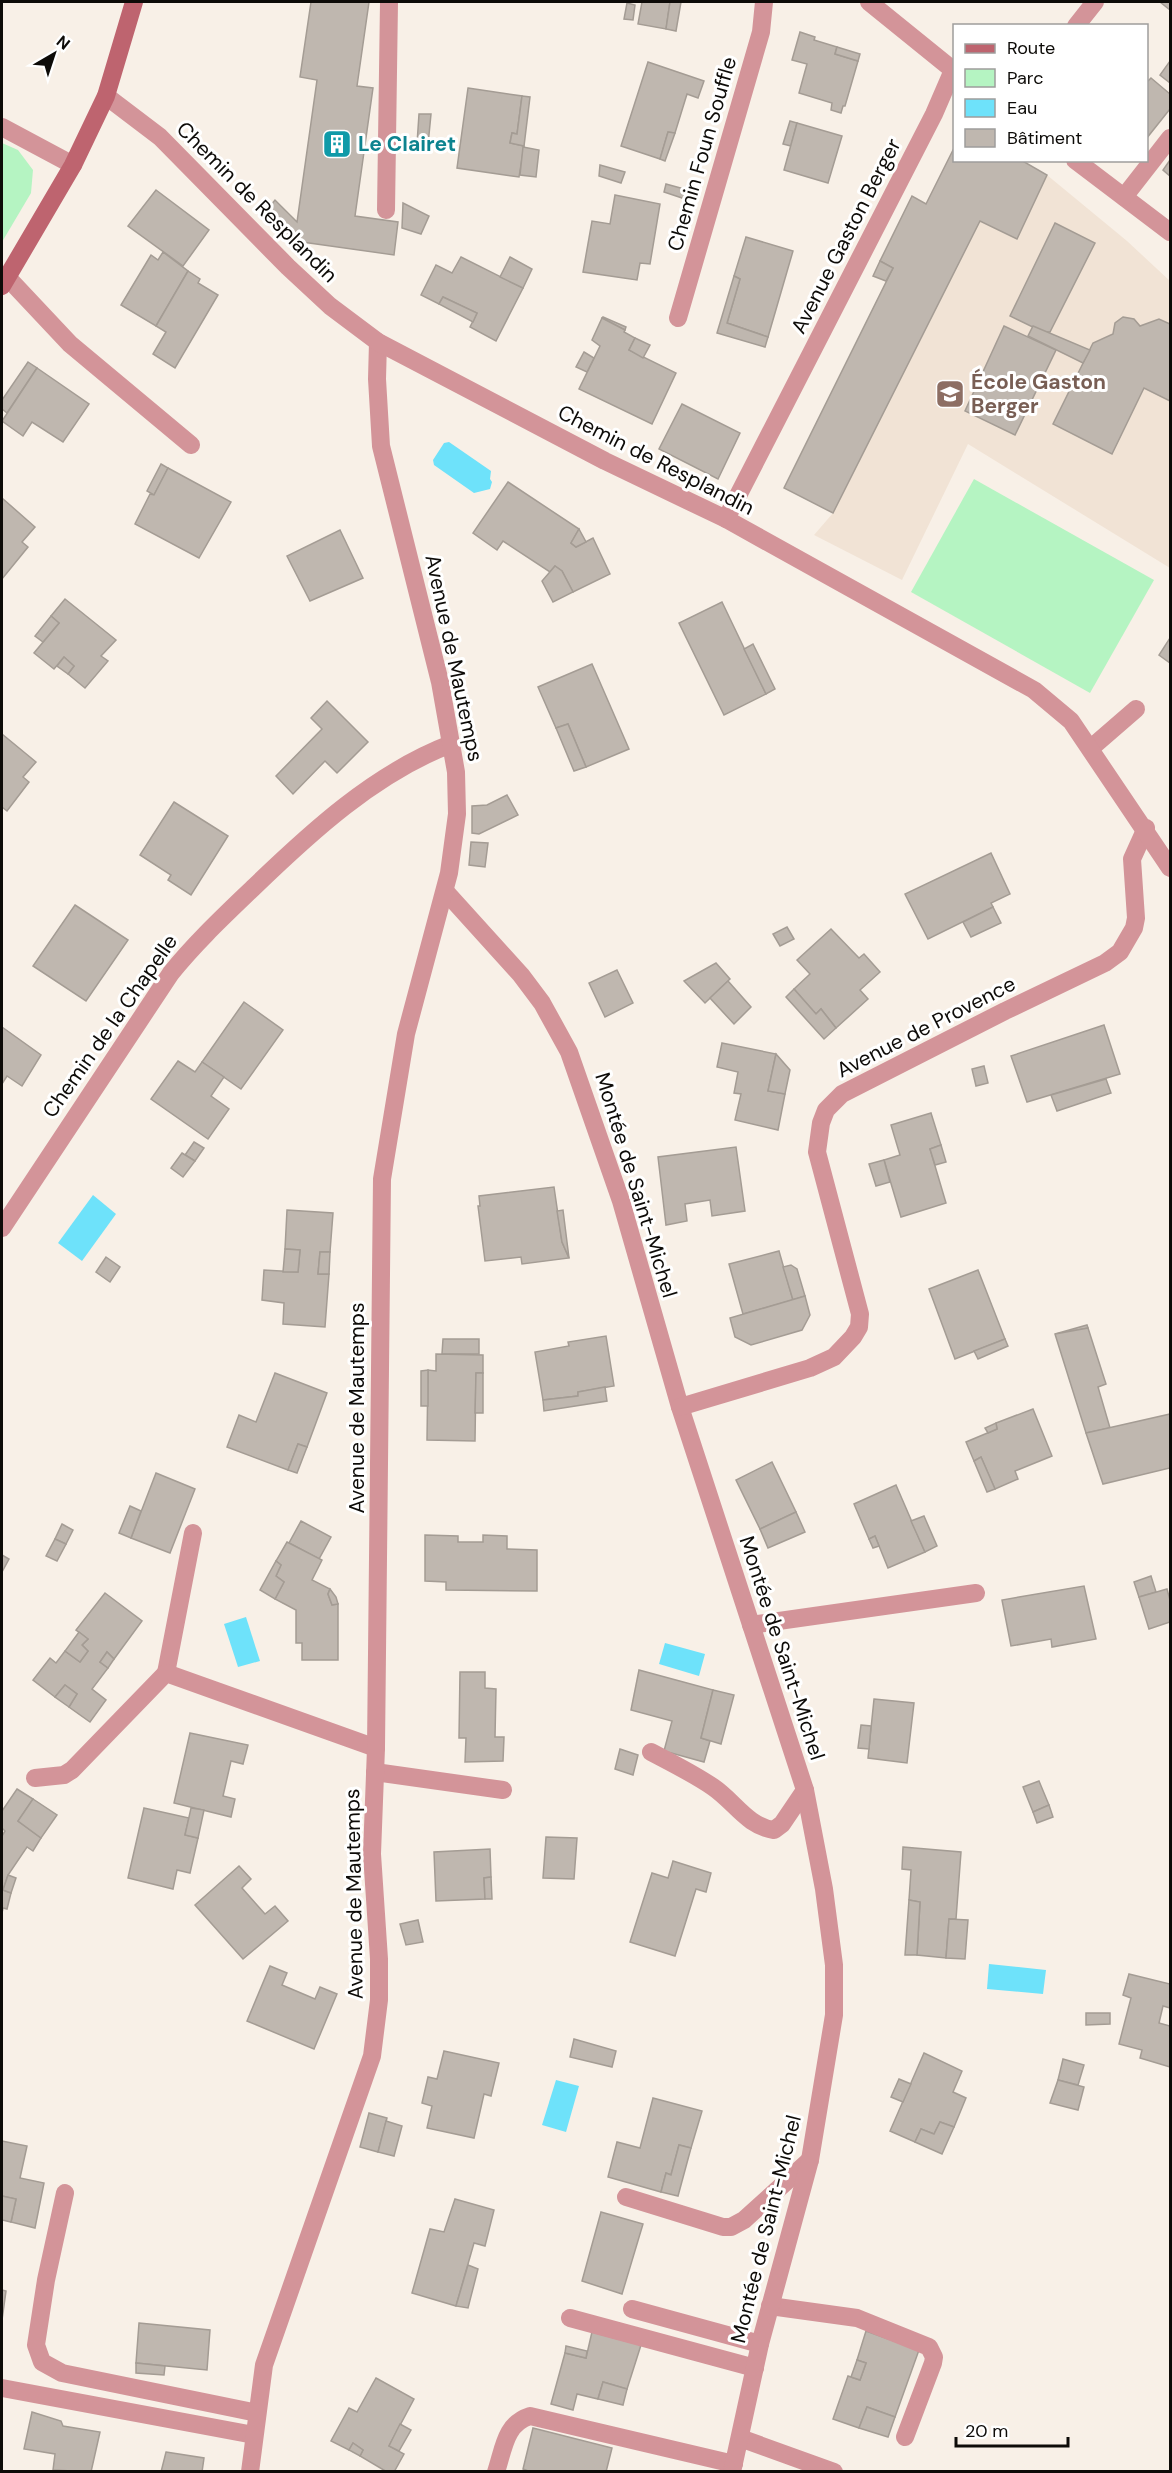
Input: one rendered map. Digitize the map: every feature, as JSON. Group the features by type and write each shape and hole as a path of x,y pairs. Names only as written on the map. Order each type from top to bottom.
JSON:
{"main road":[{"path":"4,282 73,165 106,96 134,2"}],"street":[{"path":"386,210 389,2"},
{"name":"Chemin Foun Souffle","path":"678,318 761,32 764,2"},
{"name":"Avenue Gaston Berger","path":"726,519 933,114 953,70 869,2"},
{"path":"1078,24 1095,2"},
{"name":"Chemin de Resplandin","path":"106,96 160,137 288,267 330,306 378,342 605,461 726,519 1034,690 1071,721 1146,828 1170,868"},
{"path":"2,127 73,165"},
{"path":"1124,197 1170,138"},
{"path":"1078,162 1170,232"},
{"path":"4,282 70,344 191,445"},
{"name":"Avenue de Mautemps","path":"250,2472 264,2365 372,2056 380,1959 372,1854 376,1748 382,1179 406,1034 445,891 454,846 457,814 456,772 426,621 381,446 377,380 378,342"},
{"path":"1091,748 1136,709"},
{"name":"Chemin de la Chapelle","path":"2,1228 171,973 196,943 318,827 368,789 431,752 451,744"},
{"name":"Avenue de Provence","path":"680,1407 810,1368 834,1357 853,1337 859,1327 860,1314 816,1152 821,1123 826,1110 842,1094 1005,1011 1106,963 1120,952 1134,928 1136,918 1132,859 1146,828"},
{"name":"Montée de Saint-Michel","path":"445,891 489,937 528,984 552,1017 569,1052 621,1201 680,1407 805,1790 824,1889 836,1989 834,2015 810,2160 760,2344 733,2468"},
{"path":"35,1778 64,1775 72,1770 166,1673 193,1533"},
{"path":"751,1624 976,1593"},
{"path":"166,1673 376,1748"},
{"path":"651,1752 716,1789 762,1829 774,1830 782,1824 805,1790"},
{"path":"375,1772 503,1790"},
{"path":"626,2197 731,2228 744,2220 810,2160"},
{"path":"65,2193 46,2280 36,2345 42,2362 62,2373 257,2413"},
{"path":"770,2306 857,2318 929,2347 934,2357 933,2362 905,2437"},
{"path":"632,2309 760,2344"},
{"path":"570,2318 754,2368"},
{"path":"2,2388 254,2434"},
{"path":"496,2472 511,2427 518,2420 530,2416 733,2468"},
{"path":"740,2438 834,2472"}],"shaded area":[{"name":"École Gaston Berger","path":"953,150 953,162 1023,162 1047,175 1127,241 1170,281 1170,568 968,444 902,580 814,535 833,513 784,488 886,282 873,276 912,196 926,203"}],"green space":[{"path":"2,143 18,150 33,170 31,193 2,242"},
{"path":"974,479 1154,580 1090,693 911,592"}],"water":[{"path":"449,442 491,471 490,489 474,493 434,465 433,460 444,443"},
{"path":"93,1195 116,1214 82,1261 58,1243"},
{"path":"246,1617 260,1661 238,1667 224,1624"},
{"path":"665,1643 705,1654 699,1676 659,1664"},
{"path":"989,1964 1046,1970 1043,1994 987,1989"},
{"path":"556,2080 579,2086 566,2132 542,2125"}],"building":[{"name":"Le Clairet","path":"311,2 369,2 357,86 373,88 355,216 398,222 394,255 295,241 266,211 275,200 297,222 317,80 300,77"},
{"path":"642,2 670,2 666,29 638,24"},
{"path":"670,2 681,2 676,31 666,29"},
{"path":"1160,2 1170,2 1170,10"},
{"path":"627,3 635,5 633,20 624,19"},
{"path":"800,32 815,37 814,40 837,47 835,54 858,61 841,113 831,110 832,103 799,93 807,64 792,60"},
{"path":"837,47 860,54 858,61 835,54"},
{"path":"1170,61 1170,83 1160,75"},
{"path":"648,62 704,81 698,98 687,94 675,133 668,132 660,159 621,146"},
{"path":"1151,78 1170,94 1170,109 1148,136 1148,81"},
{"path":"468,88 522,96 517,134 512,133 510,143 524,146 519,177 457,168"},
{"path":"522,96 530,97 524,146 510,143 512,133 517,134"},
{"path":"419,114 431,114 428,145 417,144"},
{"path":"790,121 797,123 791,146 783,144"},
{"path":"797,123 842,136 828,183 784,170"},
{"path":"668,132 675,133 665,161 660,159"},
{"path":"523,147 539,150 536,177 520,175"},
{"path":"953,150 953,162 1024,162 1047,175 1017,239 980,221 833,513 784,488 893,268 880,261 912,196 926,204"},
{"path":"1170,160 1170,176 1163,170"},
{"path":"600,165 625,172 621,183 599,176"},
{"path":"666,184 688,190 685,199 664,192"},
{"path":"156,190 209,230 183,266 128,226"},
{"path":"615,195 660,204 650,264 640,263 637,280 583,272 592,221 610,224"},
{"path":"403,203 429,216 421,234 402,228"},
{"path":"1055,223 1095,243 1050,332 1043,332 1010,316"},
{"path":"746,237 793,251 768,337 727,323 740,279 734,276"},
{"path":"163,252 188,271 156,326 121,305 151,255 158,260"},
{"path":"461,257 523,288 496,341 470,327 477,313 443,297 439,304 421,295 436,265 452,273"},
{"path":"510,257 532,269 523,288 500,277"},
{"path":"880,261 893,268 886,281 873,276"},
{"path":"188,271 200,279 198,283 218,295 175,368 153,354 166,332 156,326"},
{"path":"734,276 740,279 727,323 768,337 765,347 717,333"},
{"path":"443,297 477,313 473,322 439,304"},
{"path":"1123,317 1134,319 1140,326 1159,319 1170,324 1170,401 1144,388 1112,454 1053,424 1093,343 1113,334 1115,323"},
{"path":"602,318 626,327 625,330"},
{"path":"602,318 635,338 629,350 676,373 652,424 579,389 600,346 592,340"},
{"path":"1004,326 1056,350 1015,435 965,411"},
{"path":"1033,326 1090,350 1083,363 1028,336"},
{"path":"635,338 650,345 643,358 629,350"},
{"path":"584,352 594,358 587,372 576,367"},
{"path":"28,362 37,368 7,413 2,409 2,400"},
{"path":"37,368 89,404 63,442 32,422 23,436 2,421"},
{"path":"682,404 740,433 718,479 659,449"},
{"path":"161,464 168,468 154,495 147,491"},
{"path":"168,468 231,502 199,558 135,524 150,494 154,495"},
{"path":"508,482 579,529 571,543 576,547 593,538 610,574 573,592 562,571 555,566 550,572 503,541 497,550 473,533"},
{"path":"2,498 35,527 22,542 28,547 2,579"},
{"path":"579,529 586,542 576,547 571,543"},
{"path":"340,530 363,578 310,601 287,556"},
{"path":"555,566 562,571 573,592 553,602 542,581"},
{"path":"65,599 116,640 101,656 108,661 85,688 68,674 74,666 64,657 54,669 34,653 59,623 51,616"},
{"path":"722,602 766,694 724,715 679,623"},
{"path":"51,616 59,623 43,642 35,636"},
{"path":"1170,638 1170,663 1159,655"},
{"path":"753,644 775,689 766,694 744,649"},
{"path":"64,657 74,666 68,674 57,666"},
{"path":"592,664 629,749 586,767 568,724 556,728 538,687"},
{"path":"327,701 368,742 337,773 325,761 293,794 276,776 322,729 311,718"},
{"path":"568,724 586,767 574,771 556,728"},
{"path":"2,734 36,762 23,777 29,782 7,811 2,807"},
{"path":"507,795 518,815 479,834 472,833 472,806 487,805"},
{"path":"174,802 228,836 191,895 168,880 171,875 140,855"},
{"path":"471,842 488,843 485,867 469,865"},
{"path":"991,853 1010,894 991,903 993,907 928,939 905,894"},
{"path":"75,905 128,940 86,1001 33,966"},
{"path":"993,907 1001,923 971,937 963,922"},
{"path":"787,927 794,939 780,946 773,934"},
{"path":"831,929 859,958 864,954 880,972 860,990 868,999 836,1028 821,1009 816,1014 794,989 810,974 797,960"},
{"path":"716,963 730,979 705,1003 684,981"},
{"path":"617,970 633,1003 605,1017 589,983"},
{"path":"728,981 751,1007 734,1024 710,998"},
{"path":"794,989 816,1014 821,1009 836,1028 824,1039 786,997"},
{"path":"244,1002 283,1030 241,1089 202,1062"},
{"path":"1104,1025 1120,1074 1027,1102 1011,1056"},
{"path":"2,1027 41,1055 22,1086 7,1076 2,1084"},
{"path":"722,1043 776,1054 768,1091 785,1094 778,1130 735,1120 741,1094 734,1093 738,1072 717,1067"},
{"path":"776,1054 790,1070 785,1094 768,1091"},
{"path":"178,1061 195,1072 202,1062 224,1077 211,1096 229,1109 208,1139 151,1099"},
{"path":"984,1066 988,1083 976,1086 972,1069"},
{"path":"1106,1079 1111,1093 1057,1111 1051,1095"},
{"path":"931,1113 941,1145 930,1149 946,1203 901,1217 884,1160 900,1155 891,1125"},
{"path":"194,1142 204,1148 195,1161 185,1155"},
{"path":"941,1145 946,1162 935,1165 930,1149"},
{"path":"736,1147 745,1211 712,1216 710,1200 685,1204 687,1221 666,1225 658,1157"},
{"path":"182,1153 195,1161 183,1177 171,1168"},
{"path":"884,1160 890,1182 876,1186 869,1164"},
{"path":"554,1187 562,1242 569,1258 522,1264 521,1257 485,1261 478,1206 480,1206 479,1196"},
{"path":"287,1210 333,1213 330,1252 320,1252 318,1274 329,1274 325,1327 283,1324 284,1303 262,1300 264,1270 298,1272 300,1250 285,1249"},
{"path":"563,1210 569,1258 562,1242 557,1211"},
{"path":"285,1249 300,1250 298,1272 283,1272"},
{"path":"779,1251 793,1300 743,1314 729,1264"},
{"path":"320,1252 330,1252 329,1274 318,1274"},
{"path":"106,1257 120,1267 110,1282 96,1272"},
{"path":"791,1265 797,1269 805,1296 793,1300 783,1267"},
{"path":"978,1270 1005,1339 955,1359 929,1289"},
{"path":"805,1296 810,1315 802,1330 751,1345 735,1337 730,1318"},
{"path":"1087,1325 1088,1328 1055,1334"},
{"path":"1088,1328 1106,1384 1098,1387 1110,1428 1086,1433 1055,1334"},
{"path":"606,1336 614,1386 578,1392 578,1396 543,1400 535,1352 569,1346 568,1342"},
{"path":"443,1339 479,1339 479,1354 442,1354"},
{"path":"1005,1339 1008,1346 978,1359 974,1351"},
{"path":"436,1354 483,1355 483,1373 476,1373 475,1441 427,1440 428,1370 436,1371"},
{"path":"428,1370 428,1406 421,1406 421,1371"},
{"path":"275,1373 327,1393 307,1447 298,1444 288,1470 227,1447 239,1415 256,1422"},
{"path":"476,1373 483,1373 483,1413 475,1413"},
{"path":"605,1387 607,1401 544,1411 543,1400 578,1396 578,1392"},
{"path":"1033,1409 1052,1456 1015,1471 1018,1479 995,1489 981,1457 974,1461 966,1442 997,1429 996,1423"},
{"path":"1170,1414 1170,1468 1103,1484 1086,1433"},
{"path":"996,1423 997,1429 988,1433 985,1428"},
{"path":"298,1444 307,1447 297,1473 288,1470"},
{"path":"981,1457 995,1489 987,1492 974,1461"},
{"path":"772,1462 796,1512 760,1529 736,1480"},
{"path":"156,1473 195,1489 170,1553 131,1538"},
{"path":"896,1485 925,1552 888,1568 875,1536 869,1539 854,1504"},
{"path":"130,1506 141,1511 131,1538 119,1533"},
{"path":"796,1512 805,1532 768,1548 760,1529"},
{"path":"924,1516 937,1546 925,1552 911,1521"},
{"path":"301,1521 331,1537 319,1559 289,1543"},
{"path":"62,1524 73,1530 66,1544 55,1539"},
{"path":"425,1535 458,1536 458,1542 483,1542 483,1535 507,1536 507,1549 537,1550 537,1591 446,1590 446,1582 425,1581"},
{"path":"875,1536 879,1546 873,1548 869,1539"},
{"path":"55,1539 66,1544 57,1561 46,1556"},
{"path":"287,1542 322,1560 312,1580 330,1589 328,1594 332,1605 338,1604 338,1660 302,1660 302,1643 296,1643 296,1610 275,1599 284,1582 276,1576 281,1565 276,1561"},
{"path":"2,1555 9,1559 2,1572"},
{"path":"276,1561 281,1565 276,1576 284,1582 275,1599 260,1590"},
{"path":"1151,1576 1156,1592 1139,1597 1134,1582"},
{"path":"1084,1586 1096,1639 1052,1647 1051,1639 1011,1646 1002,1600"},
{"path":"330,1589 338,1604 332,1605 328,1594"},
{"path":"1167,1589 1170,1600 1170,1622 1149,1629 1139,1597"},
{"path":"105,1593 142,1621 114,1659 107,1652 100,1662 108,1668 92,1689 106,1700 90,1722 69,1707 77,1694 65,1685 55,1697 33,1680 50,1658 56,1663 65,1651 80,1662 88,1651 82,1645 88,1639 76,1630"},
{"path":"79,1632 88,1639 82,1645 88,1651 80,1662 65,1651"},
{"path":"107,1652 114,1659 108,1668 100,1662"},
{"path":"639,1670 713,1690 701,1738 710,1741 704,1762 664,1751 672,1721 631,1710"},
{"path":"460,1672 485,1672 485,1688 496,1689 495,1737 504,1737 503,1761 465,1762 466,1738 459,1738"},
{"path":"65,1685 77,1694 69,1707 55,1697"},
{"path":"713,1690 734,1695 721,1744 701,1738"},
{"path":"874,1699 914,1703 907,1763 868,1758"},
{"path":"861,1725 871,1726 869,1749 858,1748"},
{"path":"190,1733 248,1745 243,1764 231,1761 223,1796 235,1799 231,1817 174,1803"},
{"path":"620,1749 638,1755 633,1775 615,1769"},
{"path":"1039,1781 1049,1805 1033,1812 1023,1787"},
{"path":"17,1789 33,1799 18,1821 41,1838 33,1851 27,1847 8,1875 3,1890 11,1893 7,1909 3,1908 2,1913 2,1836 5,1831 2,1828 2,1811"},
{"path":"33,1799 57,1815 41,1838 18,1821"},
{"path":"1049,1805 1053,1817 1037,1823 1033,1812"},
{"path":"144,1808 189,1818 185,1835 198,1838 190,1873 177,1870 173,1889 128,1878"},
{"path":"191,1808 204,1810 198,1838 185,1835"},
{"path":"546,1837 577,1838 574,1879 543,1878"},
{"path":"903,1847 961,1852 956,1919 949,1919 946,1958 917,1955 920,1902 909,1900 911,1870 902,1869"},
{"path":"490,1849 491,1877 484,1878 485,1899 436,1901 434,1852"},
{"path":"673,1861 711,1873 706,1892 696,1889 675,1956 630,1942 652,1873 668,1878"},
{"path":"239,1866 251,1879 242,1888 265,1914 275,1906 288,1921 243,1959 195,1905"},
{"path":"8,1875 16,1878 11,1893 3,1890"},
{"path":"491,1877 492,1899 485,1899 484,1878"},
{"path":"909,1900 920,1902 917,1955 905,1955"},
{"path":"949,1919 968,1920 965,1959 946,1958"},
{"path":"418,1920 423,1942 406,1945 400,1924"},
{"path":"270,1966 287,1973 282,1985 315,1999 320,1987 337,1994 314,2049 247,2021"},
{"path":"1129,1974 1170,1984 1170,2008 1163,2006 1159,2023 1170,2026 1170,2067 1140,2058 1142,2050 1119,2044 1131,1998 1123,1995"},
{"path":"1086,2013 1110,2013 1110,2024 1086,2025"},
{"path":"574,2039 616,2051 612,2067 570,2057"},
{"path":"444,2051 499,2063 491,2096 484,2094 474,2138 427,2128 432,2106 422,2103 428,2077 437,2079"},
{"path":"924,2053 962,2071 953,2092 966,2098 954,2127 940,2122 934,2134 921,2129 915,2142 890,2131"},
{"path":"1063,2059 1084,2065 1078,2085 1058,2080"},
{"path":"899,2079 911,2084 903,2102 891,2097"},
{"path":"1058,2080 1084,2087 1078,2110 1050,2103"},
{"path":"653,2098 702,2111 691,2148 679,2145 671,2175 666,2173 661,2192 608,2177 617,2142 640,2148"},
{"path":"369,2113 387,2118 378,2152 360,2147"},
{"path":"386,2121 402,2126 394,2156 378,2152"},
{"path":"940,2122 954,2127 942,2154 915,2142 921,2129 934,2134"},
{"path":"2,2141 27,2146 20,2178 44,2183 35,2228 11,2222 16,2199 2,2196"},
{"path":"679,2145 691,2148 678,2196 661,2192 666,2173 671,2175"},
{"path":"2,2196 16,2199 11,2222 2,2220"},
{"path":"455,2199 494,2210 485,2246 474,2243 456,2306 412,2293 430,2229 444,2232"},
{"path":"601,2212 643,2224 622,2294 582,2281"},
{"path":"468,2265 478,2269 468,2308 456,2306"},
{"path":"2,2290 6,2291 2,2320"},
{"path":"139,2323 210,2330 207,2370 136,2363"},
{"path":"866,2331 919,2350 895,2417 867,2407 859,2428 833,2419 848,2376 860,2380 866,2363 857,2360"},
{"path":"592,2332 641,2345 627,2389 603,2382 598,2399 577,2394 573,2410 551,2404 565,2353 586,2358"},
{"path":"566,2346 587,2351 586,2358 565,2353"},
{"path":"857,2360 866,2363 860,2380 851,2377"},
{"path":"136,2363 165,2366 164,2375 136,2373"},
{"path":"376,2378 414,2399 389,2446 404,2454 394,2472 387,2472 360,2456 363,2450 353,2443 349,2450 331,2441 349,2408 357,2412"},
{"path":"603,2382 627,2389 623,2405 598,2399"},
{"path":"867,2407 895,2417 888,2437 859,2428"},
{"path":"32,2412 61,2421 63,2426 100,2432 91,2472 53,2470 55,2454 24,2449"},
{"path":"400,2424 411,2430 399,2451 389,2446"},
{"path":"533,2428 612,2448 606,2472 531,2472 523,2469"},
{"path":"353,2443 363,2450 360,2456 349,2450"},
{"path":"166,2452 204,2458 202,2472 161,2472"}],"place":[{"name":"Le Clairet","path":"337,144"},
{"name":"École Gaston Berger","path":"950,394"}]}
